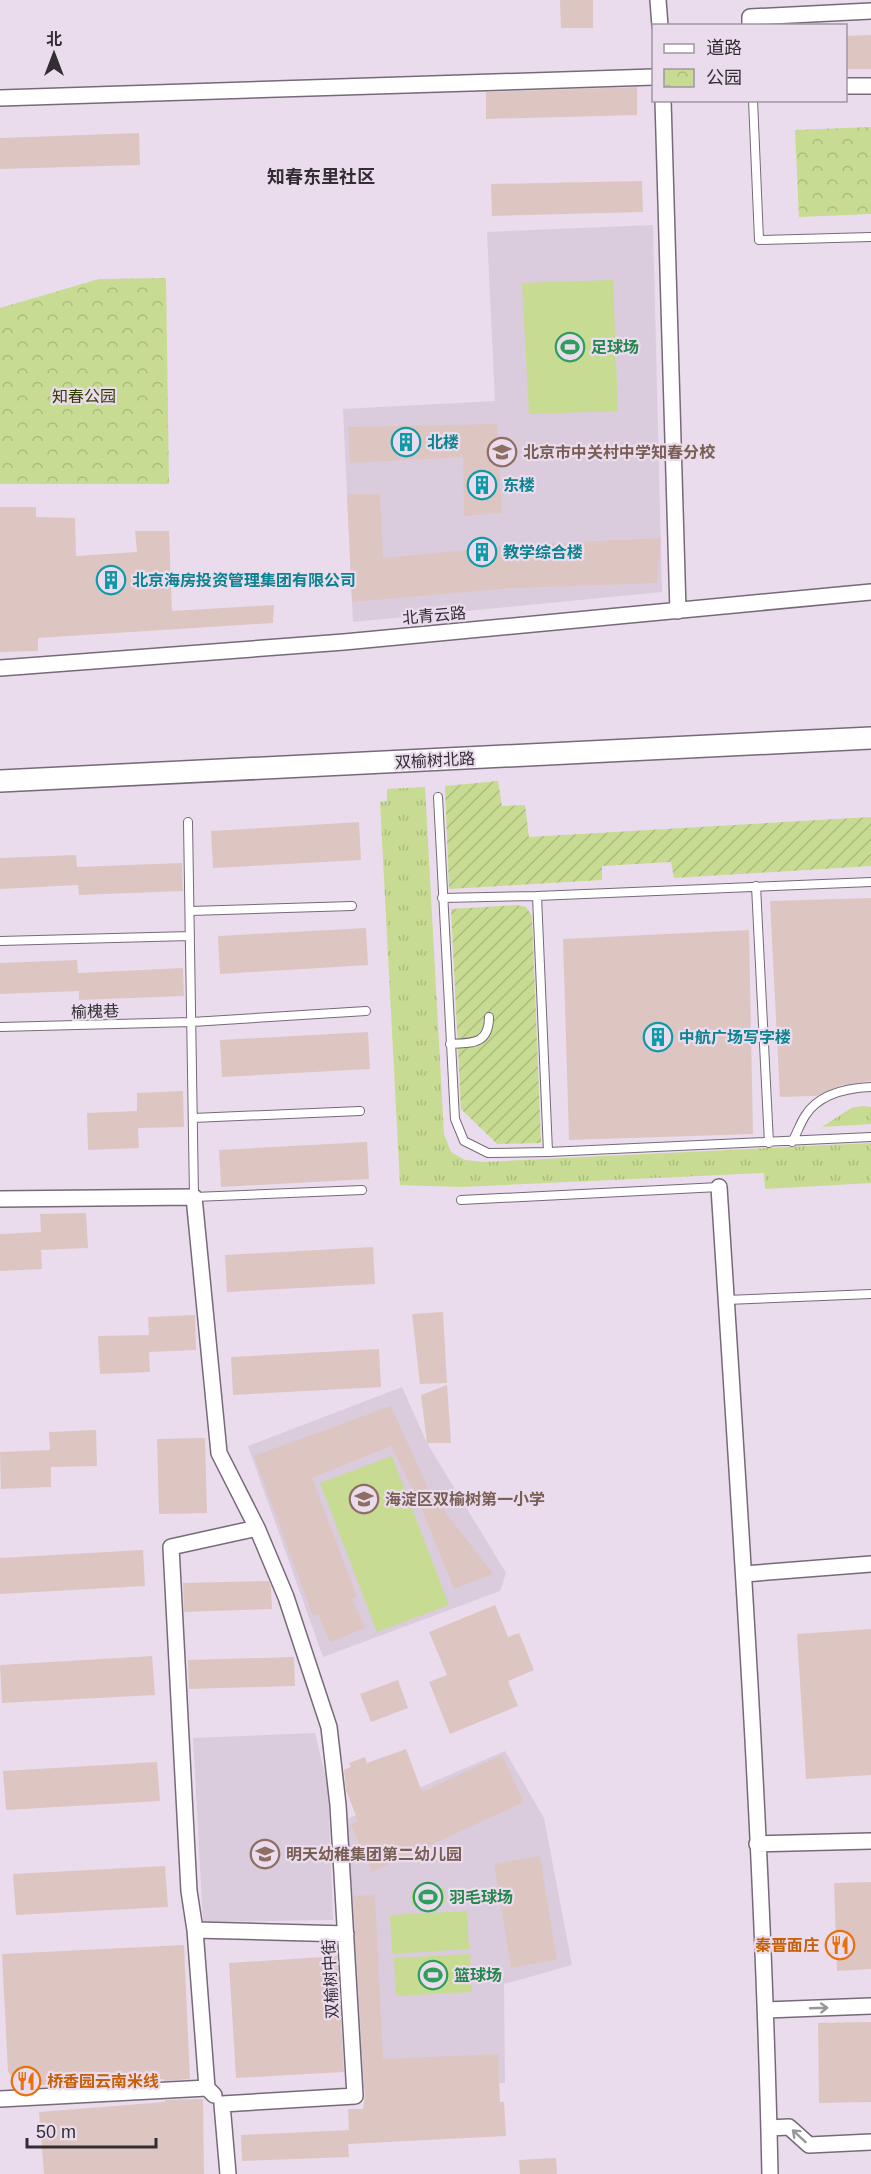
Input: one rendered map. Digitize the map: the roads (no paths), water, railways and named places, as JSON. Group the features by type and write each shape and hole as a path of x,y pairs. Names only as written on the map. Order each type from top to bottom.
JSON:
{"street":[{"path":"658,0 660,24"},
{"path":"750,24 750,16 871,11"},
{"path":"0,99 652,77"},
{"path":"847,86 871,86"},
{"path":"663,102 678,611"},
{"name":"北青云路","path":"0,668 344,642 871,592"},
{"name":"双榆树北路","path":"0,781 871,738"},
{"path":"719,1187 744,1574 766,2010 770,2174"},
{"path":"0,1199 194,1197"},
{"name":"双榆树中街","path":"194,1197 219,1453 257,1528 286,1596 329,1727 338,1805 355,2096 222,2104"},
{"path":"228,2174 222,2104 207,2088 195,1930 189,1891 171,1547 257,1528"},
{"path":"744,1574 871,1564"},
{"path":"757,1844 871,1841"},
{"path":"195,1930 346,1934"},
{"path":"766,2010 871,2006"},
{"path":"0,2099 207,2088"},
{"path":"769,2128 789,2127 809,2145 871,2142"}],"lane":[{"path":"753,102 759,240 871,237"},
{"path":"438,797 455,1119 464,1141 488,1153 871,1137"},
{"path":"188,822 194,1197 362,1190"},
{"path":"442,898 871,882"},
{"path":"756,886 769,1143"},
{"path":"537,896 548,1152"},
{"path":"190,911 352,906"},
{"path":"0,942 190,936"},
{"name":"榆槐巷","path":"0,1028 192,1022 366,1011"},
{"path":"450,1044 481,1040 487,1033 489,1017"},
{"path":"792,1142 806,1114 820,1102 840,1089 871,1087"},
{"path":"193,1118 360,1111"},
{"path":"461,1200 719,1187"},
{"path":"726,1300 871,1294"}],"place":[{"name":"足球场","path":"570,347"},
{"name":"北楼","path":"406,442"},
{"name":"北京市中关村中学知春分校","path":"502,452"},
{"name":"东楼","path":"482,485"},
{"name":"教学综合楼","path":"482,552"},
{"name":"北京海房投资管理集团有限公司","path":"111,580"},
{"name":"中航广场写字楼","path":"658,1037"},
{"name":"海淀区双榆树第一小学","path":"364,1499"},
{"name":"明天幼稚集团第二幼儿园","path":"265,1854"},
{"name":"羽毛球场","path":"428,1897"},
{"name":"秦晋面庄","path":"840,1945"},
{"name":"篮球场","path":"433,1975"},
{"name":"桥香园云南米线","path":"26,2081"}],"district":[{"name":"知春东里社区","path":"321,177"}],"park label":[{"name":"知春公园","path":"84,396"}]}
